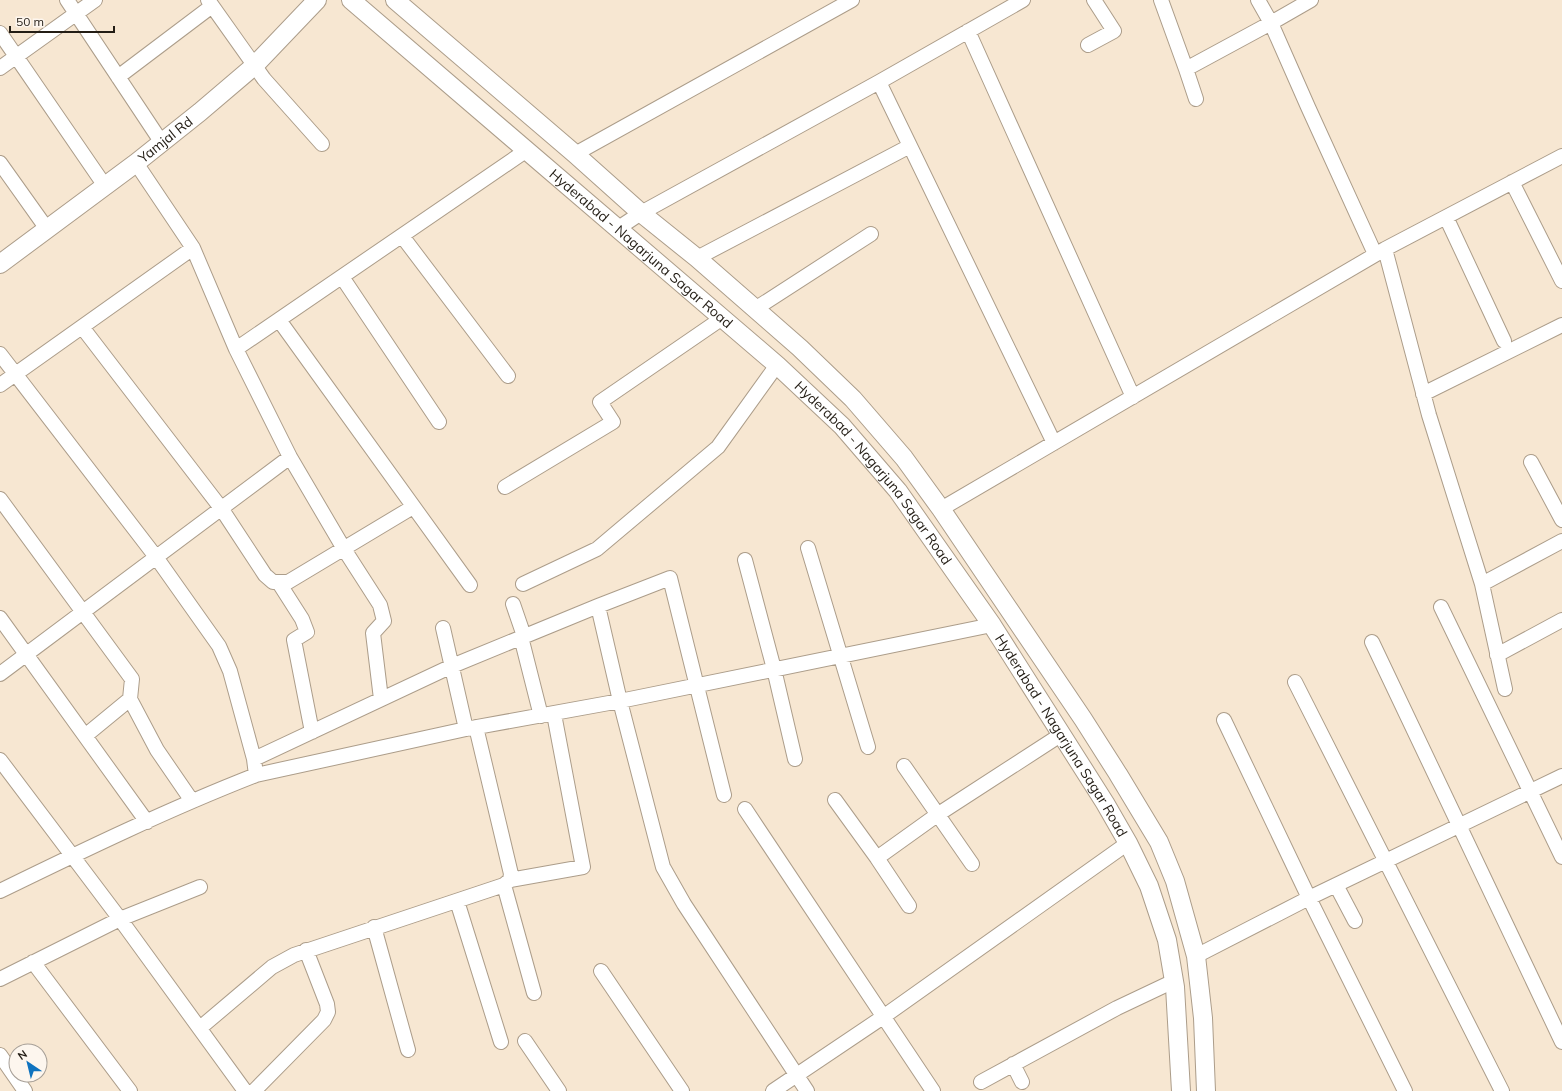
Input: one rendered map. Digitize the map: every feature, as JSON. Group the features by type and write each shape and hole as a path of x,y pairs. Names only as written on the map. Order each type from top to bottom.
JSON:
{"main road":[{"name":"Yamjal Rd","path":"0,264 136,163 200,112 254,66 317,0"},
{"name":"Hyderabad - Nagarjuna Sagar Road","path":"351,0 777,366 842,426 898,491 992,625 1062,734 1128,843 1149,886 1167,940 1174,981 1181,1091"},
{"name":"Hyderabad - Nagarjuna Sagar Road","path":"402,2 641,213 696,258 800,348 853,399 904,458 941,509 1087,725 1159,842 1174,881 1196,956 1202,1018 1206,1091"}],"street":[{"path":"67,0 162,142"},
{"path":"0,68 95,0"},
{"path":"575,154 852,0"},
{"path":"618,229 641,213 879,82 1023,0"},
{"path":"1088,45 1114,31 1094,0"},
{"path":"1162,0 1196,99"},
{"path":"1258,0 1271,23 1308,107 1380,252 1482,584 1505,689"},
{"path":"1186,69 1311,0"},
{"path":"118,77 210,3 264,79 322,144"},
{"path":"968,31 1133,397"},
{"path":"0,33 105,186"},
{"path":"879,82 1054,443"},
{"path":"696,258 910,146"},
{"path":"236,349 527,150"},
{"path":"941,509 1380,252 1562,156"},
{"path":"0,163 47,229"},
{"path":"136,163 192,248 236,349 290,457 344,549 380,605 384,621 373,633 381,699"},
{"path":"1512,182 1562,281"},
{"path":"1446,217 1504,341"},
{"path":"755,309 870,234"},
{"path":"402,236 508,376"},
{"path":"0,385 192,248"},
{"path":"342,277 439,422"},
{"path":"505,487 613,422 600,402 721,319"},
{"path":"279,320 470,585"},
{"path":"1423,394 1562,325"},
{"path":"82,327 221,508 265,575 272,582 288,582 413,506"},
{"path":"0,354 156,557 219,646 230,671 254,760 256,775"},
{"path":"523,584 597,549 718,447 777,366"},
{"path":"0,674 290,457"},
{"path":"1531,462 1562,520"},
{"path":"0,500 132,679 130,699 157,750 192,801"},
{"path":"1482,584 1562,541"},
{"path":"808,548 868,747"},
{"path":"745,560 774,669 795,759"},
{"path":"254,760 452,666 670,578 724,794"},
{"path":"279,583 302,619 307,632 294,640 312,732"},
{"path":"200,1028 282,960 306,950 457,901 507,883 583,867 548,715 513,604"},
{"path":"598,606 620,701 663,867 684,904 807,1091"},
{"path":"1441,607 1562,857"},
{"path":"0,618 147,822"},
{"path":"1497,655 1562,620"},
{"path":"0,891 192,801 256,775 471,728 620,701 992,625"},
{"path":"443,628 452,666 471,728 511,874 507,883 534,993"},
{"path":"1372,642 1562,1042"},
{"path":"1296,682 1502,1091"},
{"path":"85,736 130,699"},
{"path":"1224,720 1309,898 1405,1091"},
{"path":"876,858 937,815 1062,734"},
{"path":"0,760 6,778 72,856 120,919 245,1091"},
{"path":"904,766 972,864"},
{"path":"1196,956 1336,884 1562,776"},
{"path":"836,800 909,906"},
{"path":"745,809 933,1091"},
{"path":"773,1091 884,1016 1128,843"},
{"path":"1336,884 1355,921"},
{"path":"0,978 120,919 200,887"},
{"path":"457,901 501,1042"},
{"path":"374,927 408,1050"},
{"path":"254,1091 324,1020 328,1012 327,1004 306,950"},
{"path":"33,962 130,1091"},
{"path":"601,971 682,1091"},
{"path":"982,1082 1117,1008 1174,981"},
{"path":"525,1041 559,1091"},
{"path":"0,1055 25,1091"},
{"path":"1013,1064 1022,1082"}]}
